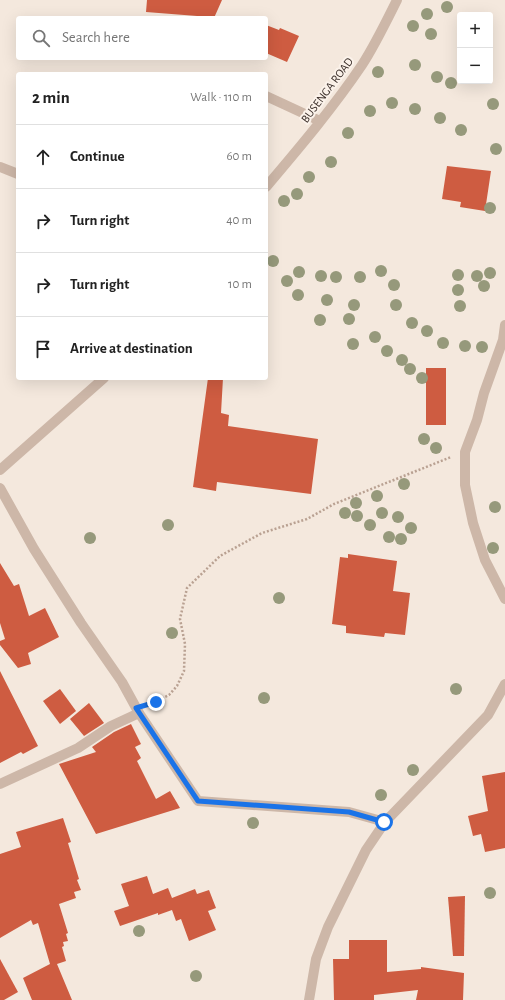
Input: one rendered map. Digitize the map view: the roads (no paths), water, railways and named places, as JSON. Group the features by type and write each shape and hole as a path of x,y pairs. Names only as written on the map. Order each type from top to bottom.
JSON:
{"street":[{"name":"BUSENGA ROAD","path":"268,186 320,121 363,64 397,0"},
{"path":"268,97 320,121"},
{"path":"0,167 16,173"},
{"path":"505,325 503,340 484,393 477,420 464,452 465,485 473,523 485,560 505,599"},
{"path":"0,470 102,380"},
{"path":"0,488 38,556 81,624 122,682 137,710 198,801 349,812 384,822"},
{"path":"309,1000 316,959 328,927 366,850 384,822 488,715 505,684"},
{"path":"0,784 78,748 137,710"}]}
